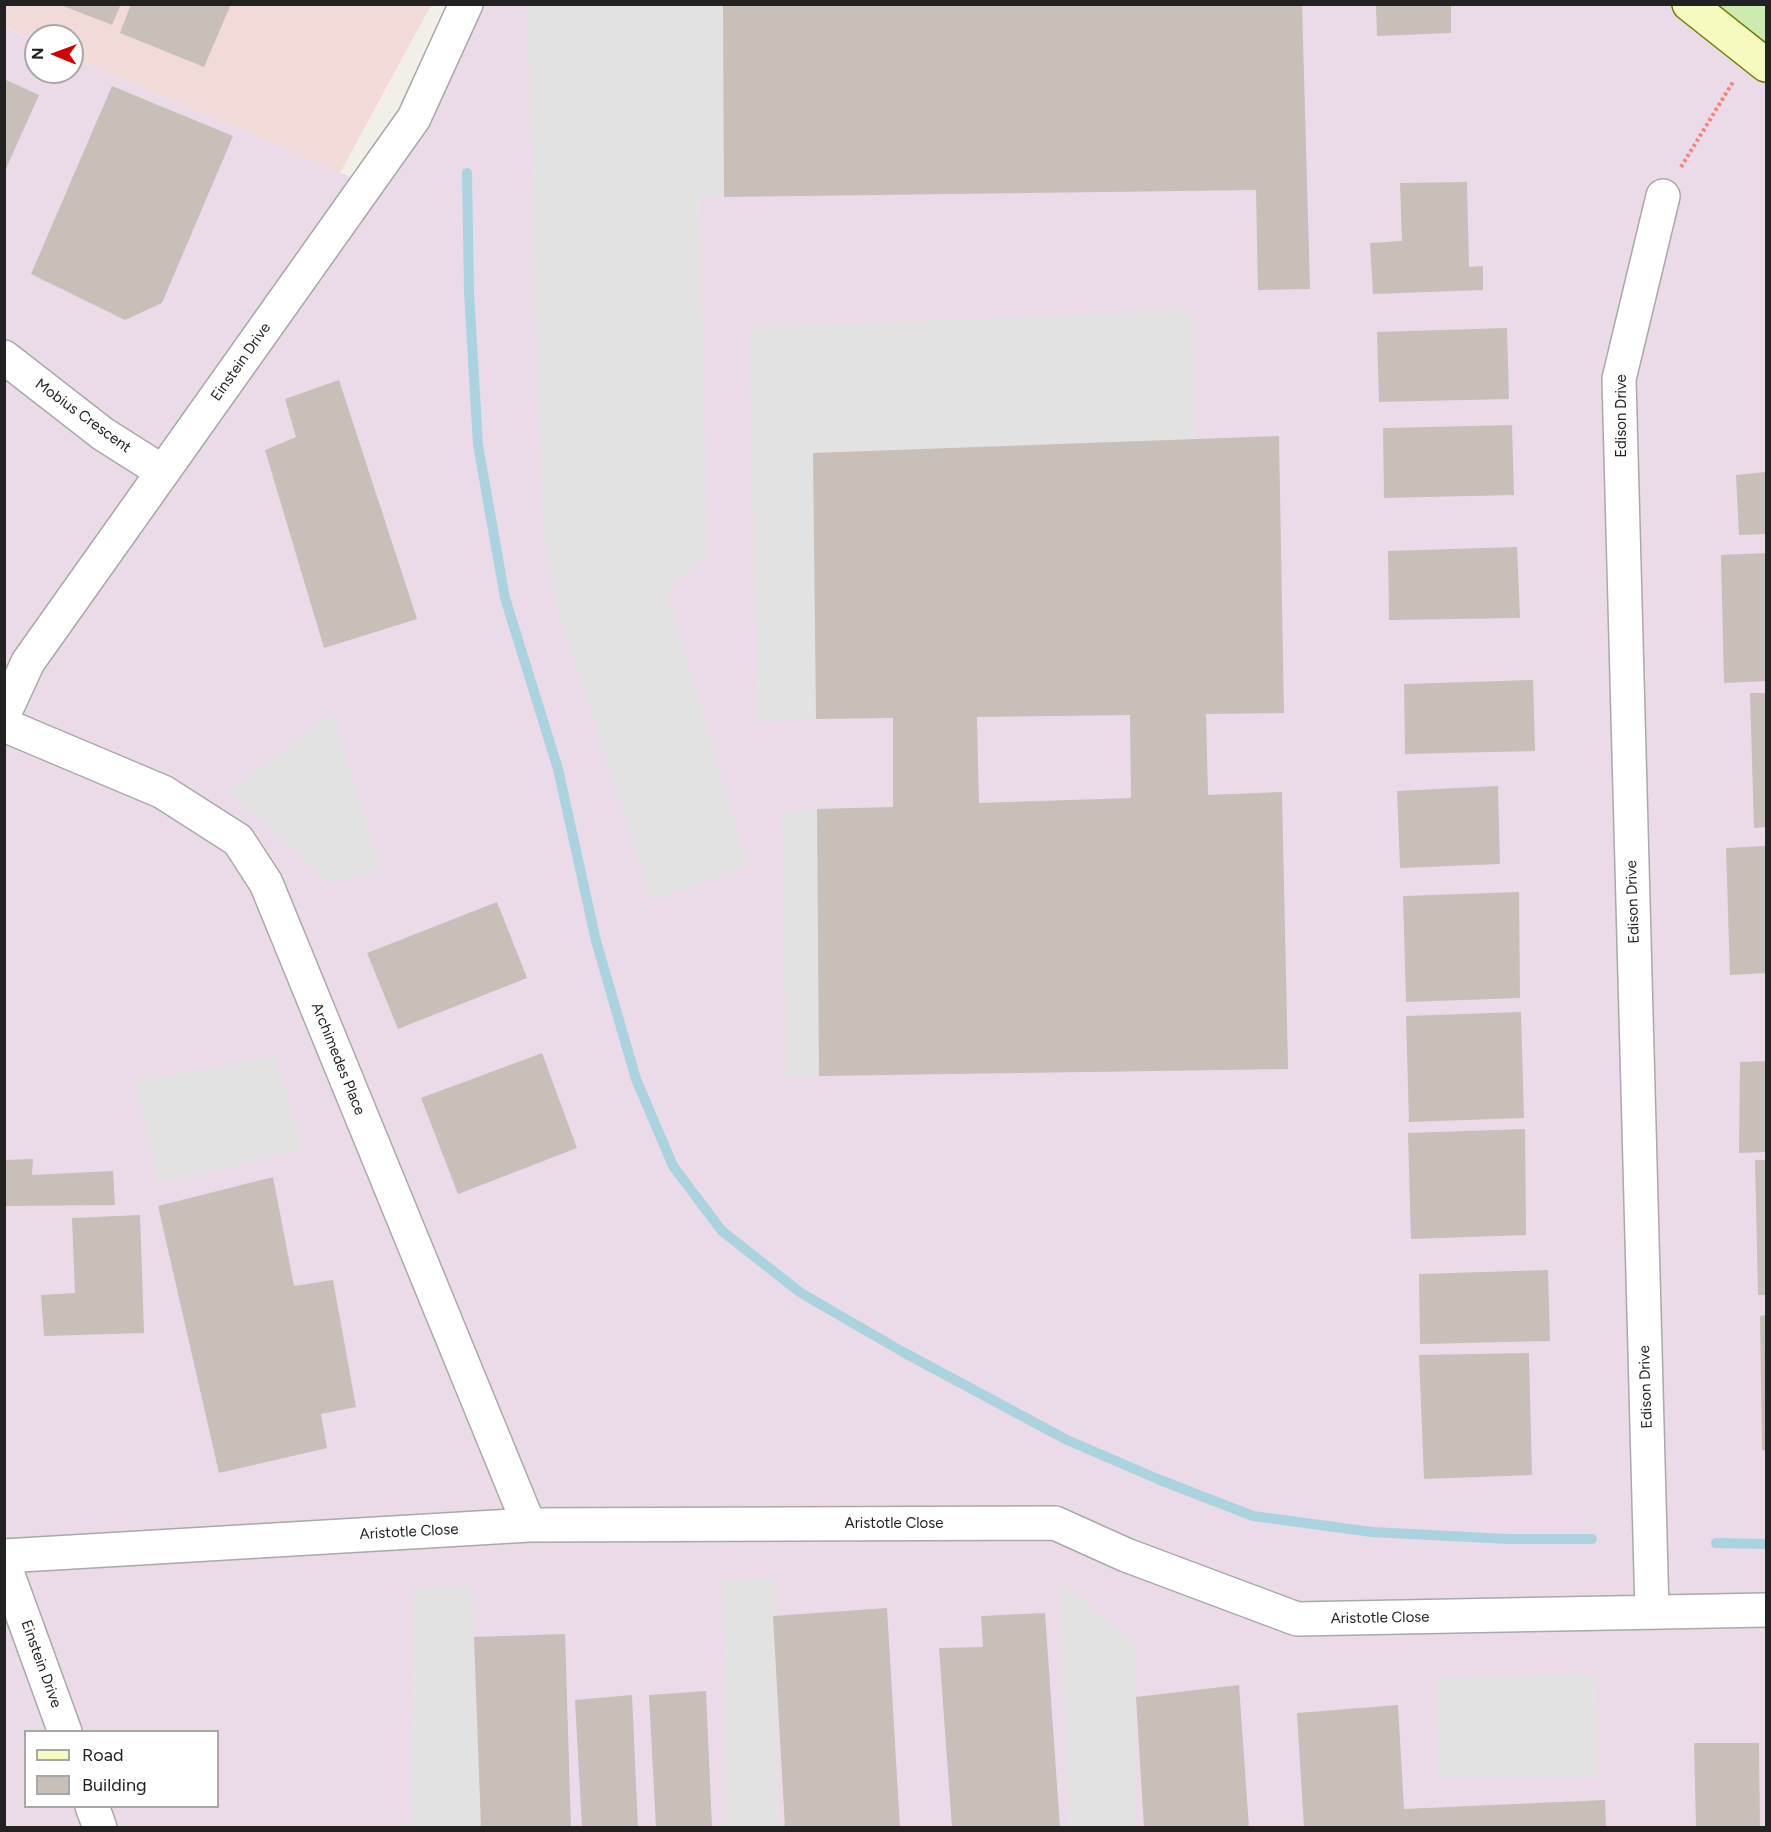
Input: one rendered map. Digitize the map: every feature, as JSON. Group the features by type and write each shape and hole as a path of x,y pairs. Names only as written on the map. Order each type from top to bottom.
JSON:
{"main road":[{"path":"1689,4 1753,69"}],"street":[{"name":"Einstein Drive","path":"4,714 28,662 414,118 466,4"},
{"name":"Edison Drive","path":"1652,1612 1619,379 1663,196"},
{"name":"Mobius Crescent","path":"4,357 104,434 163,472"},
{"name":"Archimedes Place","path":"4,725 163,792 238,840 266,883 529,1525"},
{"name":"Aristotle Close","path":"4,1556 529,1525 1055,1523 1126,1555 1297,1619 1767,1610"},
{"name":"Einstein Drive","path":"4,1564 65,1730"},
{"path":"93,1808 100,1827"}],"path":[{"path":"1663,196 1753,69"}],"shaded area":[{"path":"1689,4 1766,65 1766,1827 5,1827 4,27 24,36 24,84 84,84 84,62 367,184 466,5"},
{"path":"5,5 431,5 340,173 84,62 84,24 24,24 24,36 5,27"},
{"path":"527,5 723,5 724,197 700,198 707,553 667,592 748,866 652,901 555,601 542,516"},
{"path":"1192,310 1195,439 814,453 816,719 757,722 749,328"},
{"path":"333,713 380,869 331,884 229,792"},
{"path":"817,809 819,1076 786,1078 782,812"},
{"path":"275,1056 303,1150 159,1183 135,1082"},
{"path":"722,1580 775,1580 779,1827 728,1827"},
{"path":"1061,1582 1136,1645 1135,1827 1068,1827"},
{"path":"472,1586 481,1827 411,1828 413,1588"},
{"path":"1596,1674 1598,1777 1438,1778 1436,1678"}],"green space":[{"path":"1690,5 1766,5 1766,65"}],"building":[{"path":"58,4 121,4 112,25"},
{"path":"131,4 231,4 204,67 120,33"},
{"path":"723,4 1302,4 1310,289 1258,290 1256,190 724,197"},
{"path":"1376,5 1451,5 1451,33 1377,36"},
{"path":"4,79 39,95 4,173"},
{"path":"112,86 233,136 162,303 125,320 31,274"},
{"path":"1467,182 1469,267 1483,266 1483,290 1373,294 1370,243 1402,241 1400,183"},
{"path":"1507,328 1509,399 1379,402 1377,332"},
{"path":"339,380 417,619 324,648 265,450 296,437 285,399"},
{"path":"1512,425 1514,495 1384,498 1383,428"},
{"path":"1279,436 1284,713 1206,714 1208,795 1282,792 1288,1069 819,1076 817,809 893,807 893,718 816,719 813,453","holes":["1130,715 1131,798 979,803 977,717"]},
{"path":"1766,472 1766,534 1739,535 1736,475"},
{"path":"1517,547 1520,618 1389,620 1388,551"},
{"path":"1766,553 1766,681 1724,683 1721,555"},
{"path":"1533,680 1535,751 1405,754 1404,684"},
{"path":"1750,693 1766,693 1766,827 1754,828"},
{"path":"1498,786 1500,864 1400,868 1397,791"},
{"path":"1766,846 1766,973 1730,975 1726,848"},
{"path":"1519,892 1520,998 1406,1002 1403,896"},
{"path":"497,902 527,978 398,1029 367,953"},
{"path":"1521,1012 1524,1118 1409,1122 1406,1016"},
{"path":"542,1053 577,1148 458,1194 421,1098"},
{"path":"1766,1061 1766,1152 1739,1153 1740,1062"},
{"path":"1525,1129 1526,1235 1411,1239 1408,1133"},
{"path":"33,1159 32,1175 113,1171 115,1205 4,1206 4,1160"},
{"path":"1755,1160 1766,1160 1766,1295 1758,1295"},
{"path":"273,1177 294,1286 333,1280 356,1407 321,1414 327,1448 219,1473 158,1206"},
{"path":"140,1215 144,1333 44,1336 41,1295 75,1293 72,1218"},
{"path":"1548,1270 1550,1341 1420,1344 1419,1274"},
{"path":"1766,1315 1766,1450 1762,1450 1760,1316"},
{"path":"1529,1353 1532,1475 1424,1479 1419,1355"},
{"path":"887,1608 900,1828 785,1828 773,1616"},
{"path":"1045,1613 1060,1828 952,1828 939,1648 983,1647 981,1616"},
{"path":"565,1634 571,1828 481,1828 474,1637"},
{"path":"1239,1685 1249,1828 1144,1828 1136,1697"},
{"path":"706,1691 712,1828 656,1828 649,1695"},
{"path":"632,1695 638,1828 582,1828 575,1700"},
{"path":"1398,1705 1404,1809 1605,1800 1606,1828 1304,1828 1297,1713"},
{"path":"1694,1743 1759,1743 1760,1828 1696,1828"}],"waterway":[{"path":"467,173 469,292 478,445 505,598 558,769 596,941 636,1079 673,1166 722,1231 801,1293 903,1352 1067,1440 1160,1480 1253,1516 1372,1532 1508,1539 1592,1539"},
{"path":"1716,1543 1766,1544"}]}
